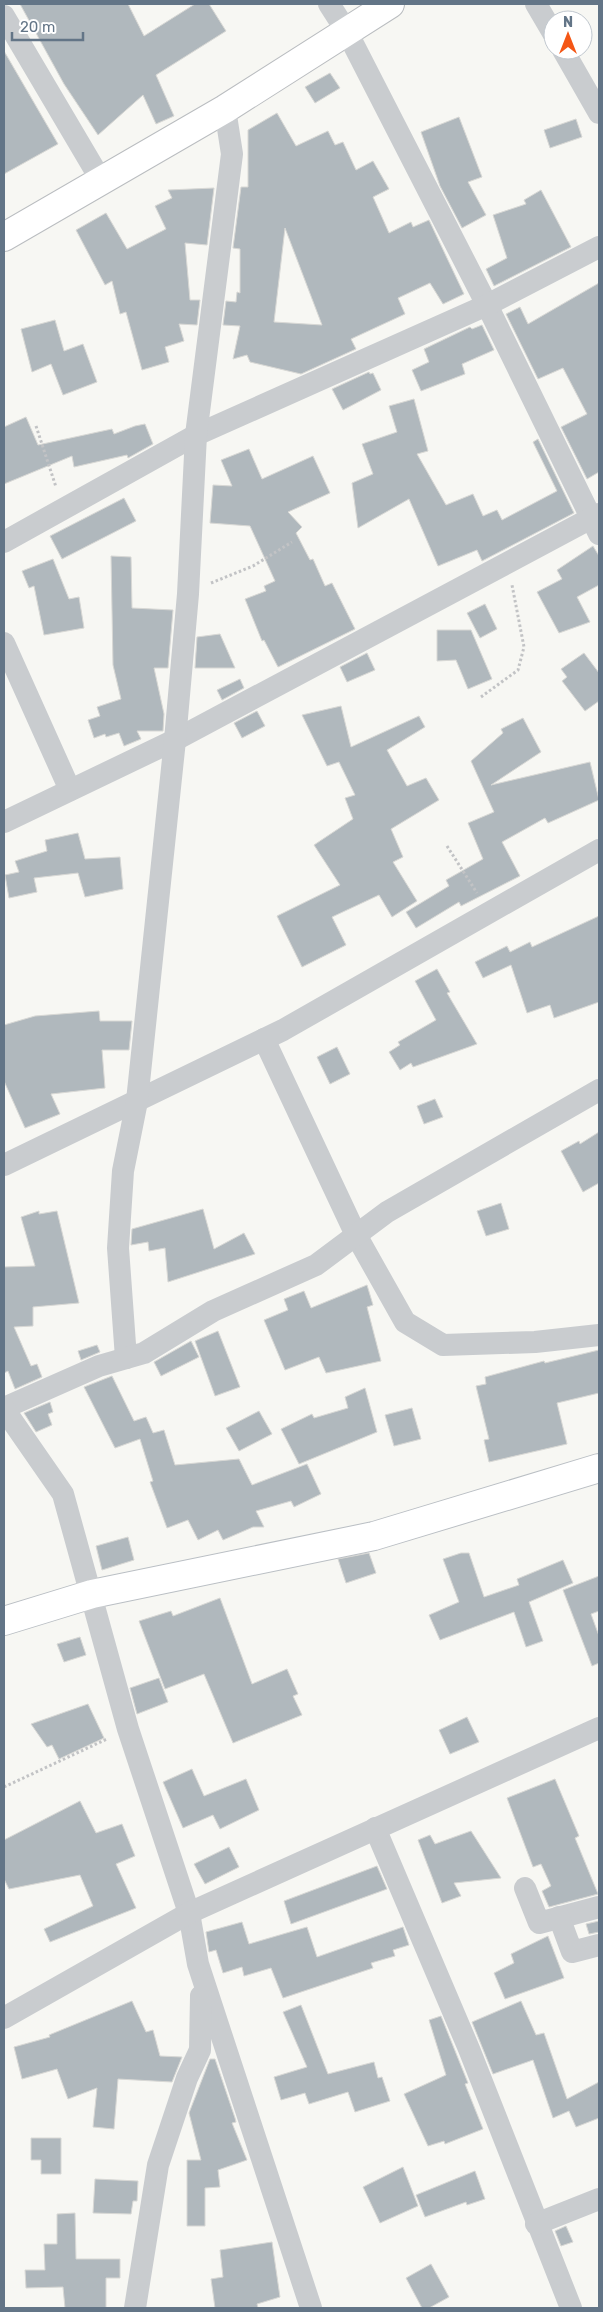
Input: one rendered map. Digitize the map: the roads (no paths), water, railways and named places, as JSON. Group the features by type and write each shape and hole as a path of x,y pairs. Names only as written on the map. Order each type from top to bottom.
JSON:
{"main road":[{"path":"4,237 102,182 224,109 390,4"},
{"path":"4,1621 92,1594 374,1536 599,1468"}],"street":[{"path":"4,822 175,740 509,562 597,522 347,32 329,4"},
{"path":"536,4 543,16"},
{"path":"4,16 102,182"},
{"path":"569,60 599,113"},
{"path":"126,1358 118,1248 123,1171 137,1101 175,740 188,594 196,435 232,154 224,109"},
{"path":"4,542 196,435 487,305 599,246"},
{"path":"4,643 70,790"},
{"path":"4,1165 264,1039 599,850"},
{"path":"264,1039 356,1235 405,1322 444,1345 535,1342 599,1335"},
{"path":"135,2308 158,2165 187,2078 200,2050 202,2007 198,1964 188,1913 128,1730 63,1494 4,1408 99,1366 144,1352 213,1311 316,1265 387,1212 599,1090"},
{"path":"4,2018 188,1913 599,1728"},
{"path":"375,1828 469,2050 536,2224 571,2308"},
{"path":"525,1888 539,1923 599,1906"},
{"path":"559,1917 572,1952 599,1945"},
{"path":"198,1964 311,2308"},
{"path":"536,2224 599,2199"}]}
